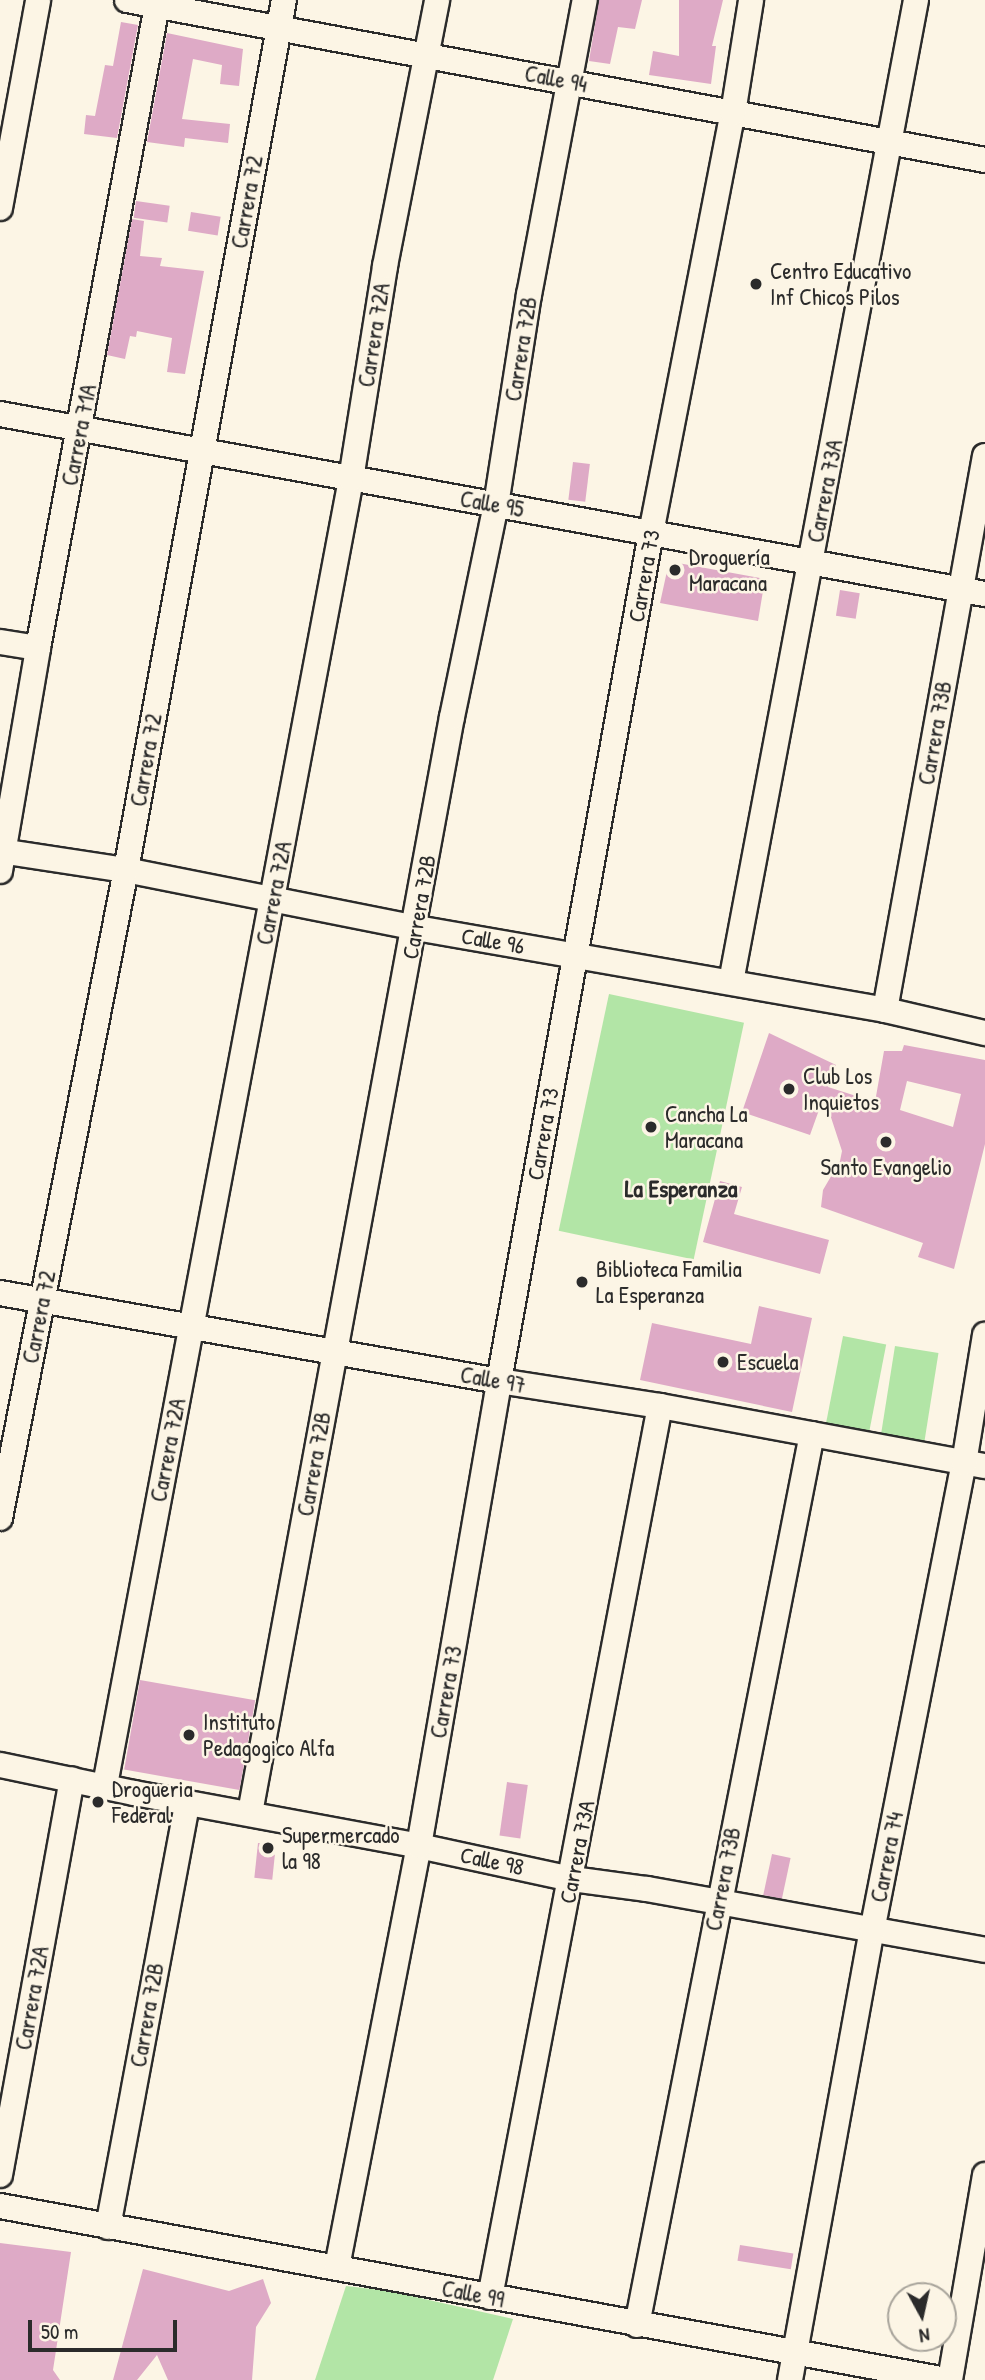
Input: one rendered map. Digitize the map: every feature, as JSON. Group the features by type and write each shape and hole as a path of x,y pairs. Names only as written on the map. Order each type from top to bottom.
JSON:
{"street":[{"path":"0,208 38,0"},
{"name":"Calle 94","path":"127,0 158,3 279,29 985,160"},
{"name":"Carrera 72","path":"0,1518 126,870 284,0"},
{"name":"Carrera 72A","path":"105,1785 273,898 351,478 385,267 437,0"},
{"name":"Carrera 72B","path":"250,1813 334,1352 416,928 452,717 496,505 529,295 585,0"},
{"name":"Carrera 73","path":"337,2267 419,1846 575,955 652,533 733,113 751,0"},
{"name":"Carrera 73A","path":"732,982 916,0"},
{"name":"Carrera 71A","path":"1,858 158,3"},
{"name":"Calle 95","path":"0,414 985,594"},
{"name":"Carrera 73B","path":"885,1010 985,456"},
{"path":"0,642 38,648"},
{"name":"Calle 96","path":"1,858 126,870 416,928 885,1010 985,1033"},
{"name":"Calle 97","path":"0,1293 499,1381 660,1406 975,1464"},
{"name":"Carrera 74","path":"790,2380 872,1931 975,1464 985,1335"},
{"name":"Carrera 73A","path":"490,2297 572,1879 660,1406"},
{"name":"Carrera 73B","path":"637,2325 812,1434"},
{"name":"Calle 98","path":"0,1765 419,1846 572,1879 647,1889 718,1904 985,1950"},
{"name":"Carrera 72A","path":"0,2175 72,1779"},
{"name":"Carrera 72B","path":"108,2227 187,1803"},
{"path":"948,2380 985,2175"},
{"name":"Calle 99","path":"0,2206 793,2354 948,2380"}],"green space":[{"name":"Cancha La Maracana","path":"609,994 744,1023 694,1259 559,1231"},
{"path":"843,1336 886,1344 869,1432 826,1423"},
{"path":"895,1346 938,1353 925,1441 881,1434"},
{"path":"346,2286 389,2291 513,2319 493,2380 315,2380"}],"building":[{"path":"599,0 642,0 635,29 618,27 610,64 589,61"},
{"path":"679,0 723,0 712,46 716,46 711,84 649,75 653,51 679,56"},
{"path":"121,22 138,25 117,138 84,134 86,115 95,116 105,65 113,66"},
{"path":"167,33 243,49 239,86 220,84 222,65 193,59 182,119 230,124 228,143 185,138 184,147 147,142"},
{"path":"136,201 170,206 167,223 134,218"},
{"path":"191,212 221,217 218,235 188,231"},
{"path":"132,219 144,221 140,256 162,258 160,266 204,271 185,374 167,372 172,338 137,331 136,337 130,336 125,359 107,355"},
{"path":"573,462 590,464 585,502 568,500"},
{"path":"678,563 765,579 758,621 660,603 667,571 671,565"},
{"path":"840,590 860,593 856,619 836,616"},
{"path":"769,1033 836,1065 828,1087 875,1102 884,1051 902,1051 904,1045 985,1060 985,1144 954,1269 918,1257 923,1243 821,1207 823,1190 840,1161 842,1151 824,1096 810,1135 742,1112","holes":["907,1081 961,1094 953,1127 900,1110"]},
{"path":"720,1181 742,1187 734,1214 829,1240 820,1274 703,1242"},
{"name":"Escuela","path":"759,1306 812,1318 792,1412 640,1380 652,1323 751,1344"},
{"name":"Instituto Pedagogico Alfa","path":"140,1680 255,1700 239,1790 124,1770"},
{"path":"507,1782 528,1785 520,1838 499,1835"},
{"path":"258,1843 276,1845 272,1880 254,1878"},
{"path":"772,1854 791,1858 782,1899 763,1895"},
{"path":"0,2243 71,2252 53,2370 60,2380 0,2380"},
{"path":"740,2245 793,2253 791,2269 737,2261"},
{"path":"143,2269 229,2291 263,2279 271,2303 256,2327 252,2380 168,2380 157,2355 137,2380 113,2380"}],"place":[{"name":"Centro Educativo Inf Chicos Pilos","path":"756,284"},
{"name":"Droguería Maracana","path":"675,570"},
{"name":"Club Los Inquietos","path":"789,1089"},
{"name":"Cancha La Maracana","path":"651,1127"},
{"name":"Santo Evangelio","path":"886,1142"},
{"name":"Biblioteca Familia La Esperanza","path":"582,1282"},
{"name":"Escuela","path":"723,1362"},
{"name":"Instituto Pedagogico Alfa","path":"189,1735"},
{"name":"Drogueria Federal","path":"98,1802"},
{"name":"Supermercado la 98","path":"268,1848"}],"district":[{"name":"La Esperanza","path":"681,1189"}]}
